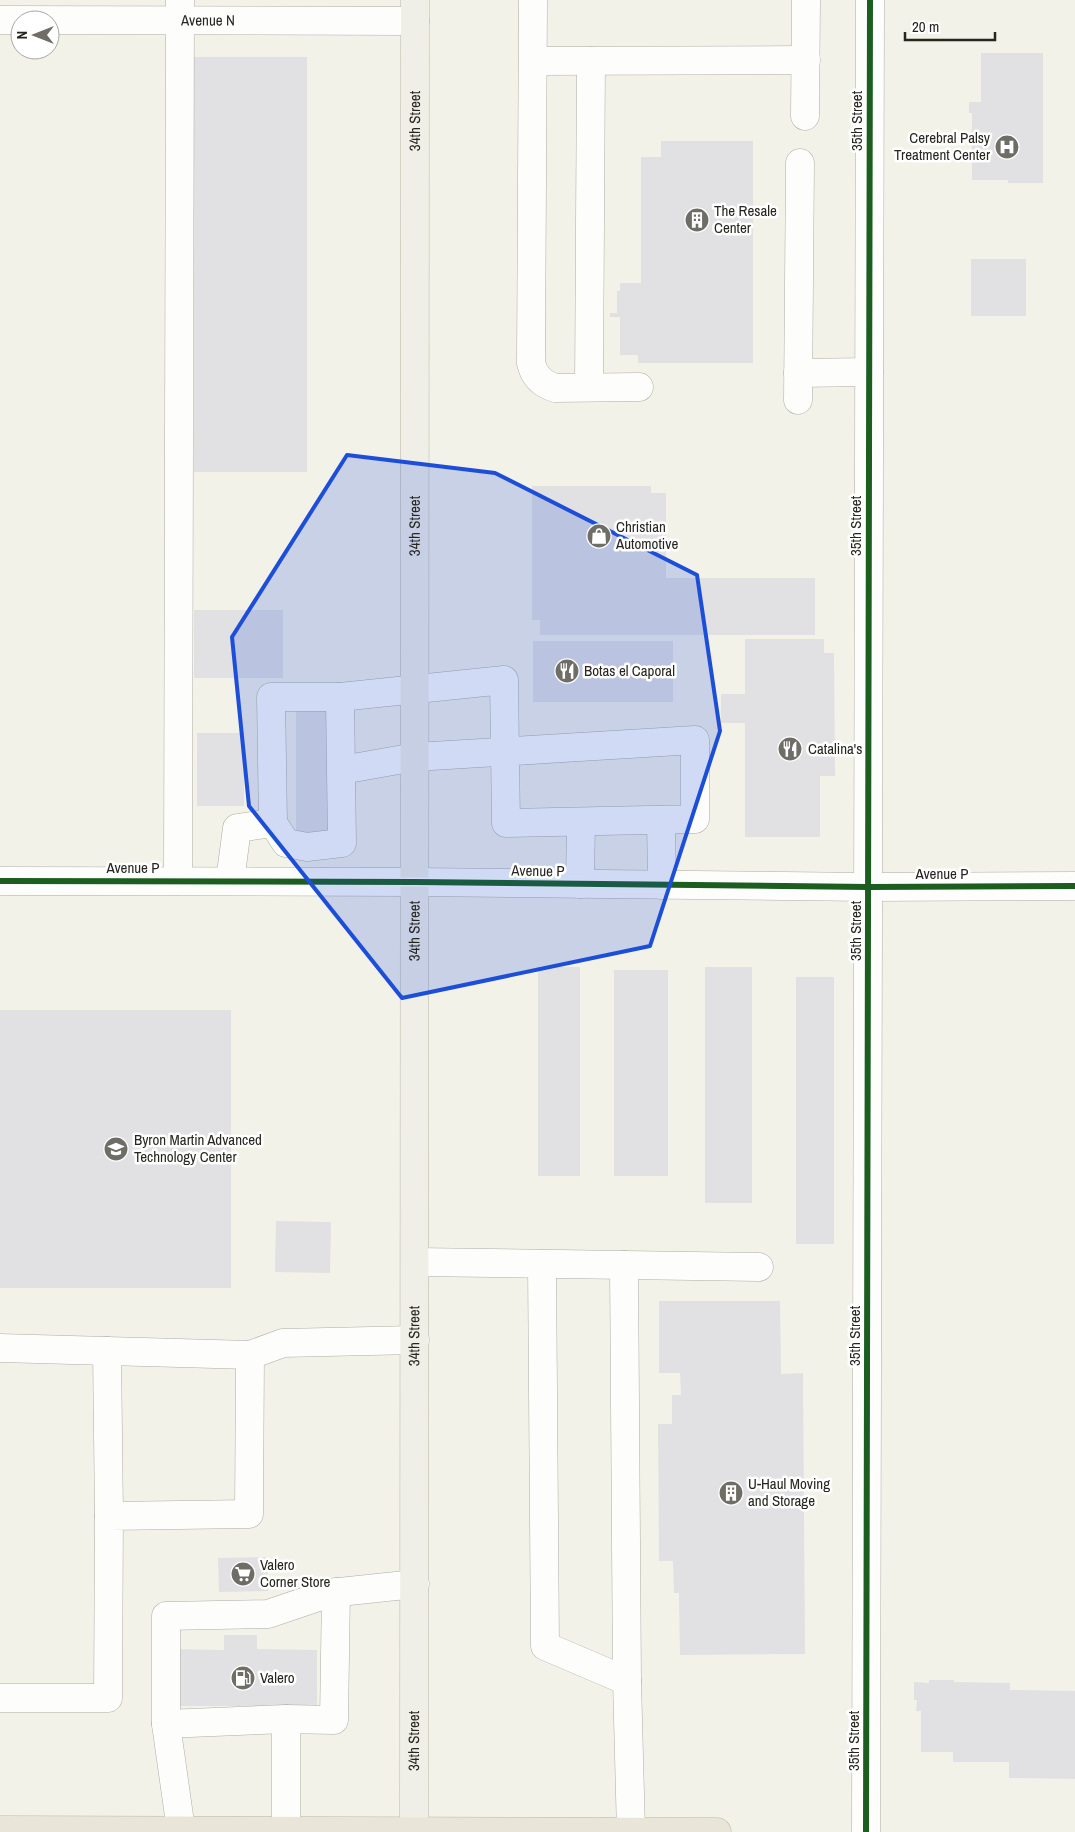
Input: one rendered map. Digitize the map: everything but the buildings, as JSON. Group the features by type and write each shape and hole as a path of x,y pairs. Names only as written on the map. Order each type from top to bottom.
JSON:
{"highway":[{"path":"0,1830 717,1832"}],"main road":[{"name":"34th Street","path":"415,11 415,1832"}],"street":[{"path":"533,0 530,363 537,377 546,385 555,388 639,387"},
{"path":"806,0 806,116"},
{"name":"35th Street","path":"866,1832 870,0"},
{"path":"178,881 180,10"},
{"name":"Avenue N","path":"0,20 180,10 415,11"},
{"path":"533,61 806,60"},
{"path":"589,387 591,61"},
{"path":"800,164 798,386 869,372"},
{"path":"340,696 342,843 307,847 286,843 273,823 271,696 340,696 504,680 505,751 506,822 695,819 695,740 505,751 415,757 342,770"},
{"path":"662,820 662,885"},
{"path":"580,884 581,822"},
{"path":"230,881 237,828 273,823"},
{"path":"305,881 307,847"},
{"name":"Avenue P","path":"0,881 305,881 868,887 1075,886"},
{"path":"416,1262 759,1266"},
{"path":"542,1264 545,1646 627,1681"},
{"path":"624,1265 627,1681 631,1832"},
{"path":"0,1348 250,1355 283,1343 415,1340"},
{"path":"0,1698 108,1698 106,1351"},
{"path":"108,1516 248,1514 250,1355"},
{"path":"185,1831 166,1724 166,1616 268,1614 336,1592 415,1584"},
{"path":"166,1724 286,1719 334,1720 336,1592"},
{"path":"270,1831 286,1719"}],"highlighted area":[{"path":"347,455 495,473 697,575 720,731 650,946 402,998 249,806 232,637"}],"cycle path":[{"path":"866,1832 870,0"},
{"path":"0,881 415,882 868,887 1075,886"}],"place":[{"name":"Cerebral Palsy Treatment Center","path":"1007,147"},
{"name":"The Resale Center","path":"697,220"},
{"name":"Christian Automotive","path":"599,536"},
{"name":"Botas el Caporal","path":"567,671"},
{"name":"Catalina's","path":"790,749"},
{"name":"Byron Martin Advanced Technology Center","path":"116,1149"},
{"name":"U-Haul Moving and Storage","path":"731,1493"},
{"name":"Valero Corner Store","path":"243,1574"},
{"name":"Valero","path":"243,1678"}]}
